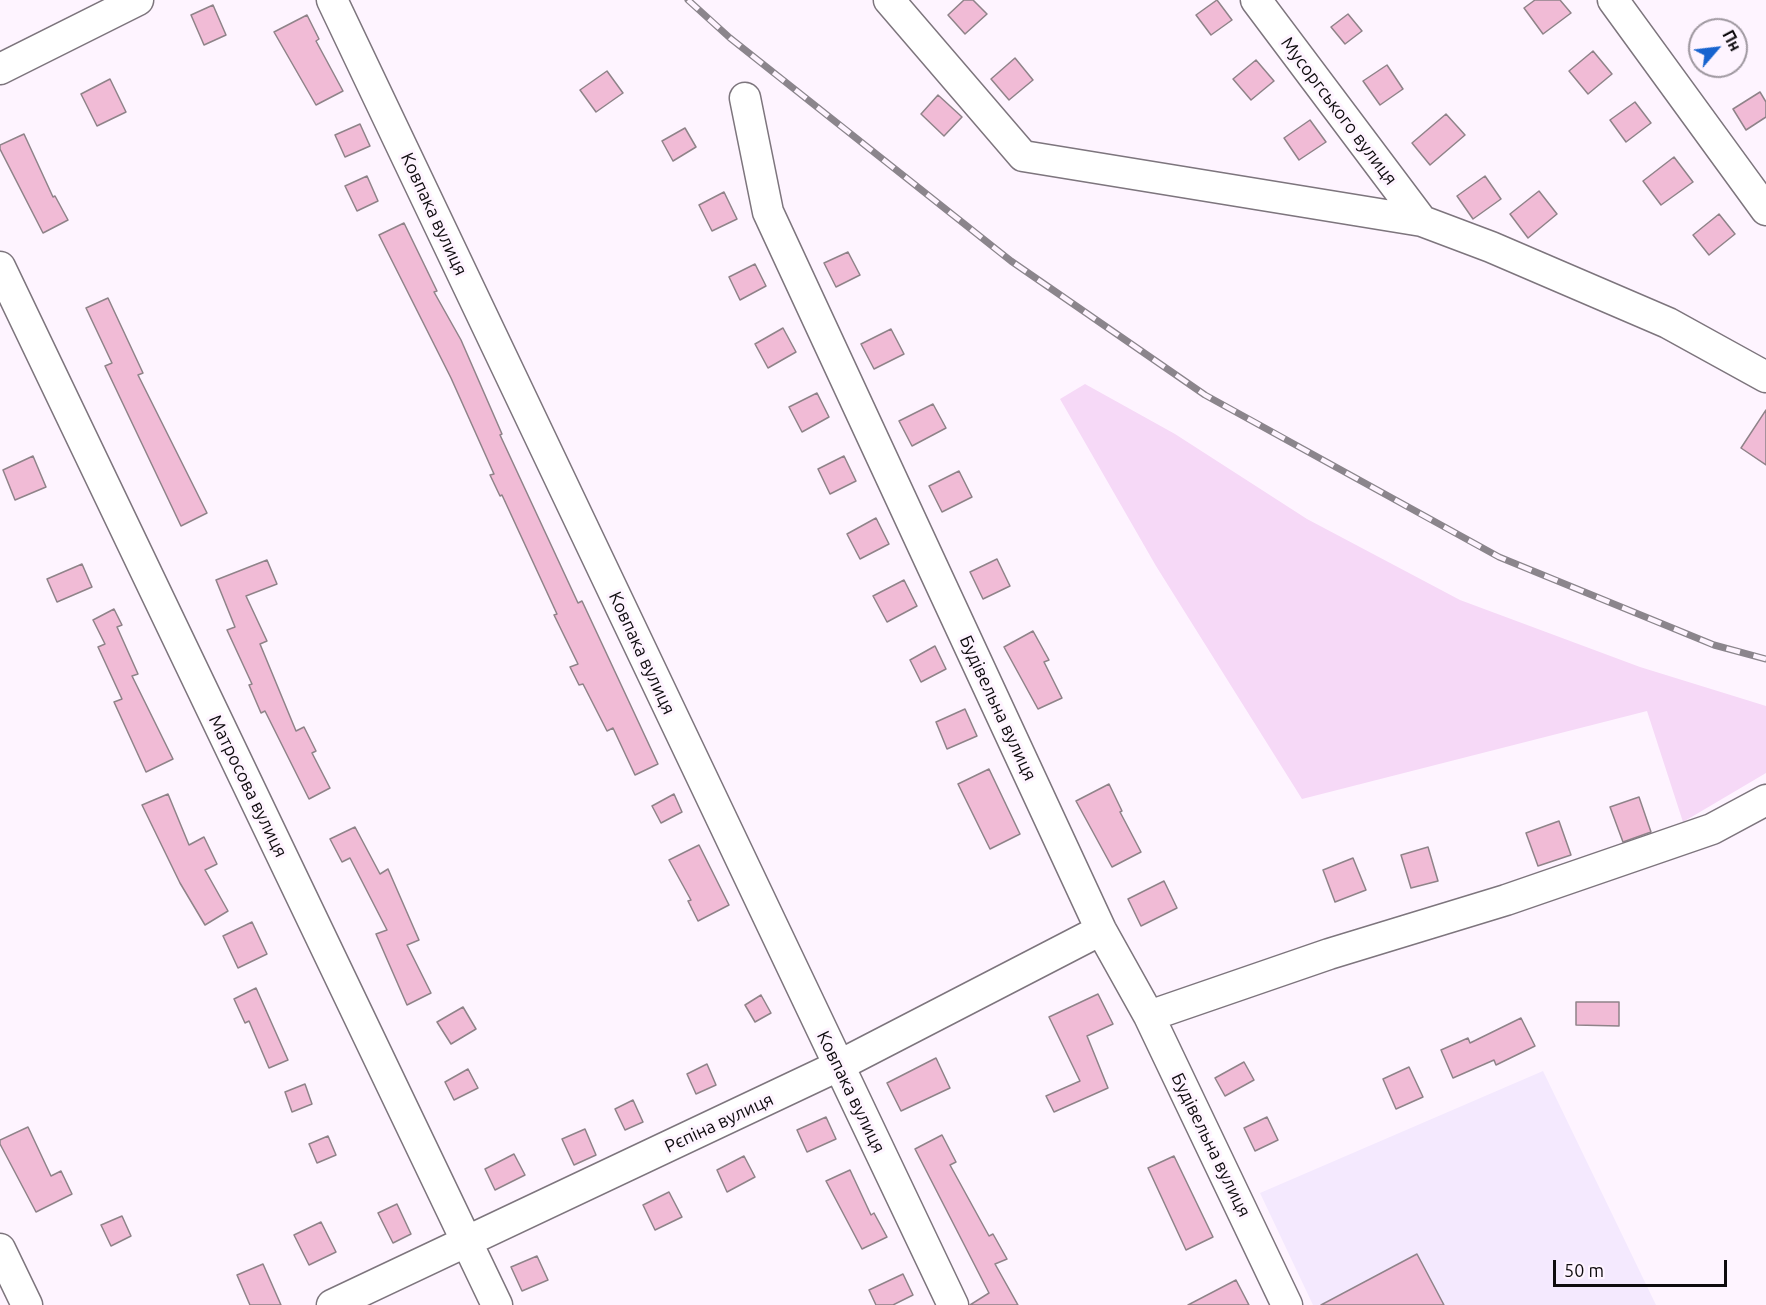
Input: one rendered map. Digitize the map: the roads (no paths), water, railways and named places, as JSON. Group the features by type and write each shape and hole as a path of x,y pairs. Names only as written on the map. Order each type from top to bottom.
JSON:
{"street":[{"path":"0,69 138,0"},
{"name":"Ковпака вулиця","path":"332,0 953,1305"},
{"path":"890,0 1023,156 1422,221 1491,247 1668,323 1766,377"},
{"name":"Мусоргського вулиця","path":"1256,0 1422,221"},
{"path":"1613,0 1766,210"},
{"name":"Будівельна вулиця","path":"745,98 768,212 1101,930 1149,1016 1287,1305"},
{"name":"Матросова вулиця","path":"0,267 497,1305"},
{"path":"1149,1016 1329,954 1506,900 1701,832 1766,800"},
{"name":"Рєпіна вулиця","path":"332,1305 838,1066 1101,930"},
{"path":"0,1249 27,1305"}],"railway":[{"path":"688,0 730,38 1011,261 1205,395 1499,557 1714,645 1766,659"}]}
